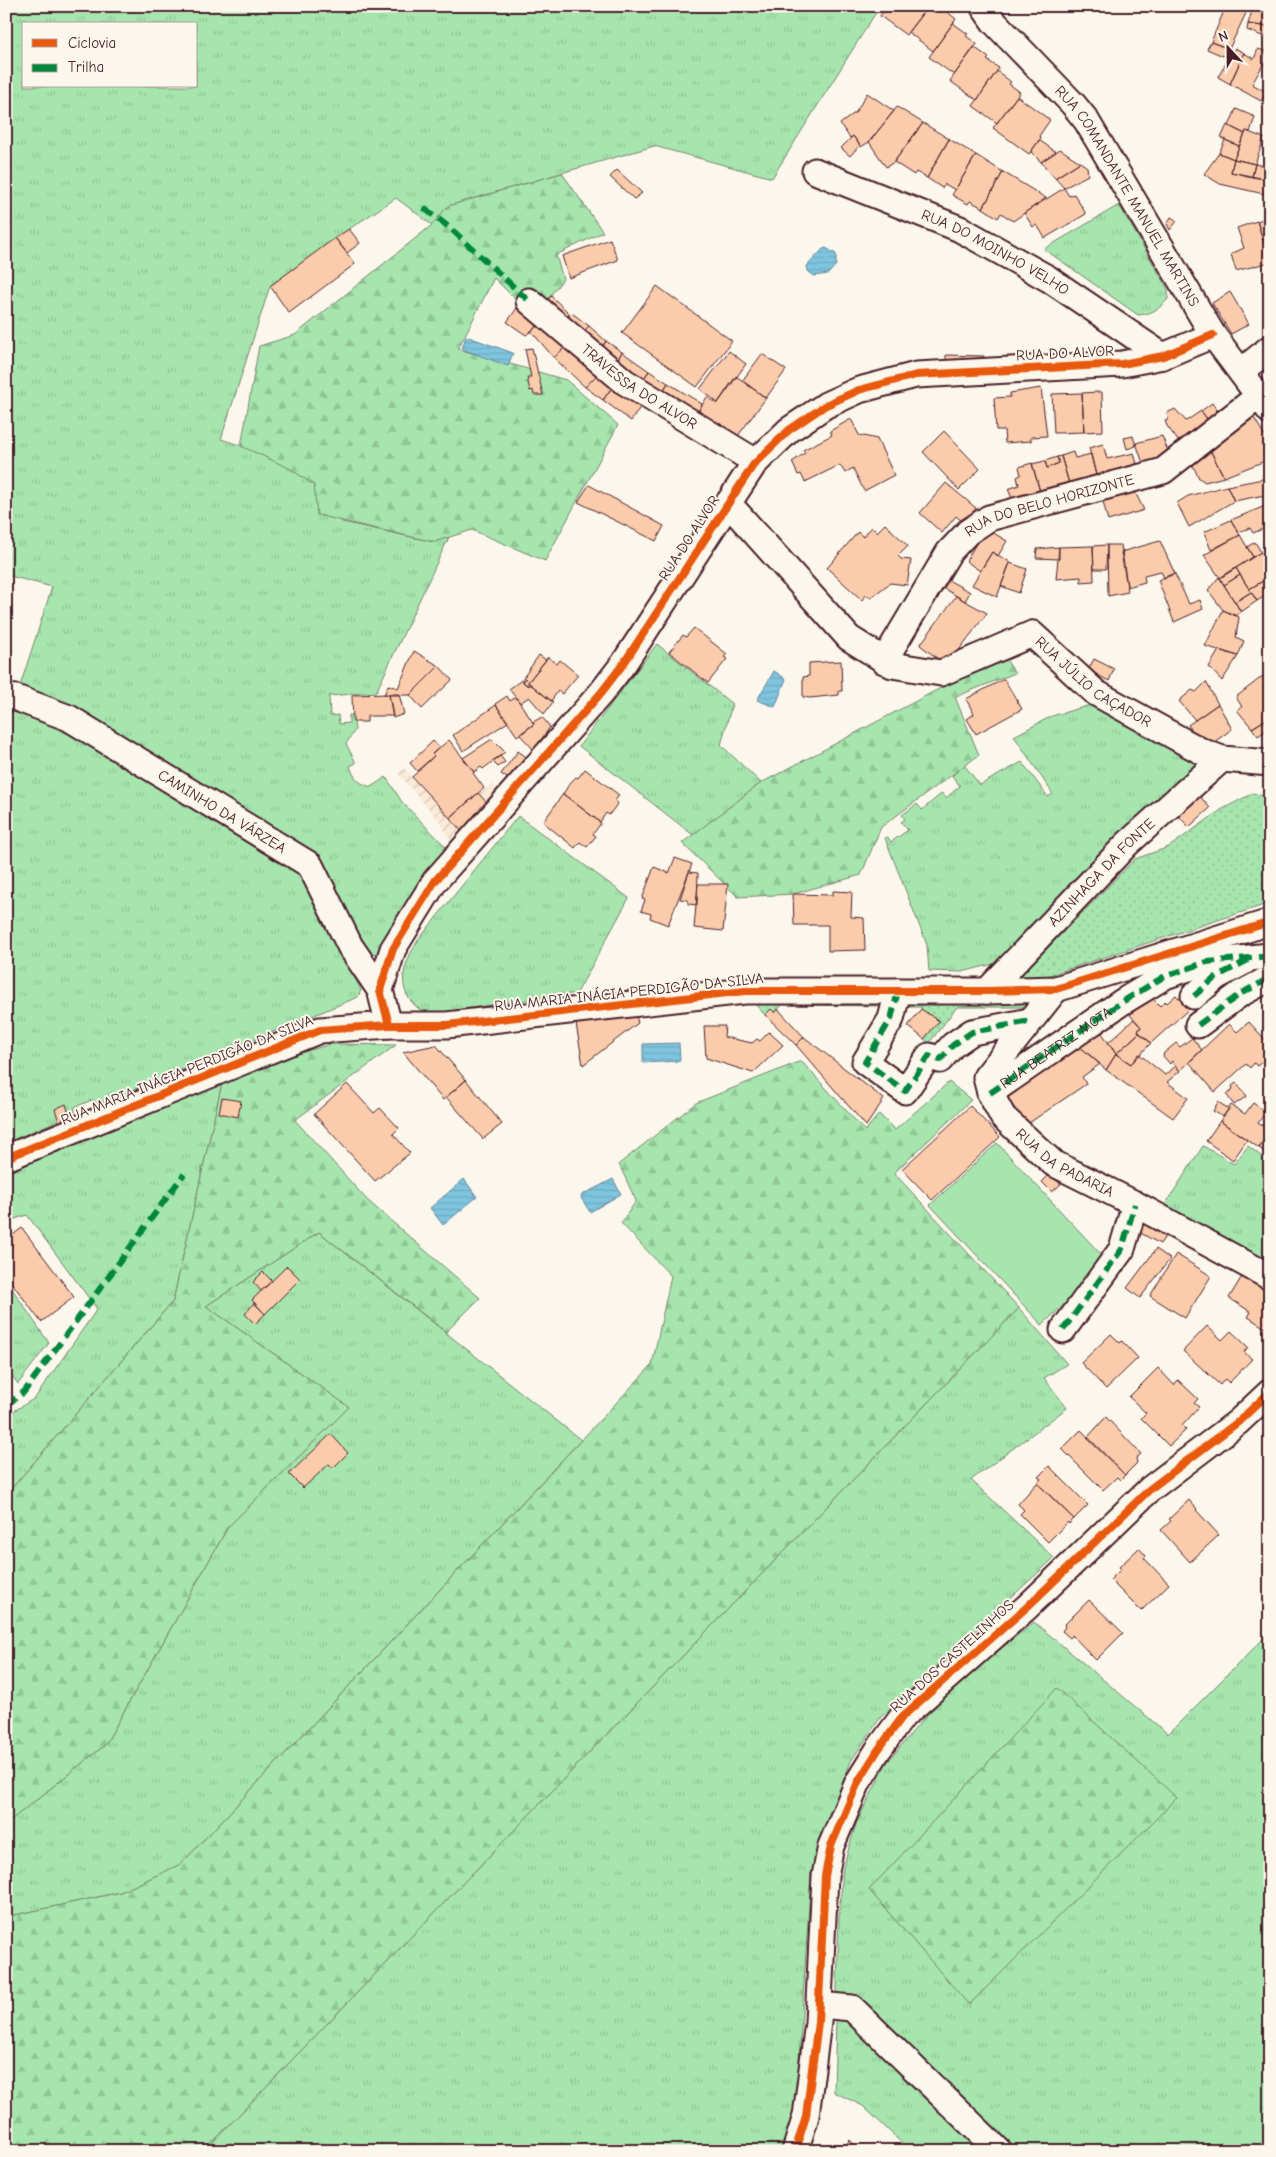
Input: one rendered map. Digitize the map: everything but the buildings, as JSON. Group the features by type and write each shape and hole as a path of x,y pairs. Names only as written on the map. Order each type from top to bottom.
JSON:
{"street":[{"name":"RUA COMANDANTE MANUEL MARTINS","path":"983,6 994,22 1074,104 1086,120 1213,335 1265,403"},
{"name":"RUA DO MOINHO VELHO","path":"815,171 960,229 1049,279 1163,356"},
{"name":"TRAVESSA DO ALVOR","path":"529,301 625,382 756,462"},
{"name":"RUA DO ALVOR","path":"380,990 393,949 435,881 601,693 624,663 756,462 789,430 826,405 860,390 916,375 1122,364 1163,356 1213,335"},
{"path":"1242,371 1270,348"},
{"name":"RUA DO BELO HORIZONTE","path":"884,660 950,552 968,532 988,518 1163,472 1265,403"},
{"name":"RUA JÚLIO CAÇADOR","path":"728,503 849,638 892,666 941,673 1032,634 1096,692 1201,751 1222,758 1264,763"},
{"name":"CAMINHO DA VÁRZEA","path":"6,697 16,698 69,718 310,865 350,946 380,990"},
{"name":"AZINHAGA DA FONTE","path":"987,991 1127,844 1222,758"},
{"name":"RUA MARIA INÁCIA PERDIGÃO DA SILVA","path":"6,1158 320,1030 389,1025 447,1025 745,991 987,991 1056,989 1270,922"},
{"path":"1194,996 1216,977 1262,956"},
{"name":"RUA BEATRIZ MOTA","path":"990,1093 1122,1002 1166,976 1207,962 1262,956"},
{"path":"1198,1025 1240,994 1270,978"},
{"name":"RUA DA PADARIA","path":"1056,989 986,1077 990,1093 1002,1117 1053,1163 1135,1204 1270,1277"},
{"path":"380,990 389,1025"},
{"path":"898,991 891,1020 865,1062 905,1091 929,1056 940,1060 953,1045 972,1032 1030,1021"},
{"path":"1063,1330 1122,1249 1135,1204"},
{"name":"RUA DOS CASTELINHOS","path":"795,2151 806,2116 819,2005 825,1876 832,1846 858,1782 878,1750 903,1716 1028,1607 1124,1512 1150,1489 1238,1422 1270,1392"},
{"path":"819,2005 852,2008 999,2151"}],"shaded area":[{"path":"449,740 474,772 485,790 493,784 502,794 452,844 441,823 398,773 404,768 412,777 418,771 410,763 433,741 440,749"}],"green space":[{"path":"6,6 880,6 772,178 654,146 448,206 432,225 396,198 270,286 221,439 270,458 305,477 322,493 342,522 434,542 449,537 376,692 329,696 330,716 338,715 339,724 349,723 349,715 353,715 355,730 346,744 356,763 350,766 355,777 363,784 371,787 386,777 402,802 448,849 422,877 381,951 377,954 364,951 322,865 20,686 52,587 6,575"},
{"path":"562,173 603,232 556,255 563,279 544,304 520,304 494,278 458,349 566,380 618,425 545,561 472,530 434,542 317,515 314,485 289,468 241,446 259,346 295,335 432,225 448,206"},
{"path":"1119,205 1168,289 1168,299 1151,312 1138,315 1044,249"},
{"path":"657,644 732,704 721,745 761,783 693,835 579,746"},
{"path":"1003,655 1015,673 955,697 979,755 881,827 861,875 793,894 738,897 682,843 761,783"},
{"path":"1094,704 1201,761 1124,829 1032,934 1005,961 962,972 929,971 927,945 885,838 887,836 891,842 908,830 901,822 905,819 902,815 917,804 922,810 942,793 946,798 960,786 952,776 964,765 980,785 1022,762 1048,797 1053,794 1014,736 1052,716"},
{"path":"6,707 65,728 302,871 361,990 358,997 99,1104 92,1100 75,1107 75,1113 6,1143"},
{"path":"1253,793 1270,798 1270,903 1050,975 1017,979 1135,859 1169,847 1221,810"},
{"path":"518,816 629,898 577,993 427,1014 409,998 403,980 413,949"},
{"path":"888,1002 884,1006 782,1005 775,1013 771,1009 765,1015 754,1003"},
{"path":"901,1002 1040,1002 1036,1007 957,1007 929,1043 924,1039 938,1021 921,1009 922,1007 903,1007"},
{"path":"331,1044 396,1045 295,1120 367,1200 480,1298 446,1332 319,1232 206,1306 349,1407 228,1527 105,1745 6,1824 6,1495 173,1301 222,1083 280,1059"},
{"path":"801,1061 865,1131 879,1114 895,1130 949,1082 971,1100 894,1173 1019,1308 204,2151 6,2151 6,1917 121,1892 181,1864 652,1365 671,1276 621,1223 636,1201 619,1164 696,1103"},
{"path":"222,1083 173,1301 6,1495 6,1416 35,1398 97,1309 27,1215 6,1222 6,1173"},
{"path":"997,1143 1109,1263 1042,1325 930,1205"},
{"path":"1203,1146 1234,1164 1248,1146 1270,1163 1270,1266 1163,1208"},
{"path":"319,1232 581,1440 181,1864 121,1892 6,1917 6,1824 105,1745 228,1527 349,1407 206,1306"},
{"path":"6,1280 49,1343 18,1384 6,1367"},
{"path":"1019,1308 1067,1364 1044,1378 1067,1408 971,1480 1054,1558 880,1718 851,1761 818,1848 811,1874 796,2106 782,2151 204,2151"},
{"path":"1034,1622 1168,1734 1270,1632 1270,2151 910,2151 863,2106 834,2092 839,1917 843,1868 856,1824 886,1764 924,1718 968,1675"},
{"path":"1057,1688 1177,1798 969,2005 869,1890"}],"water":[{"path":"826,248 836,254 836,265 828,274 814,276 808,271 807,266"},
{"path":"466,336 513,353 508,366 462,349"},
{"path":"774,671 786,679 775,707 757,700"},
{"path":"679,1043 680,1061 643,1063 643,1044"},
{"path":"464,1179 477,1197 443,1225 430,1208"},
{"path":"613,1179 621,1194 590,1212 581,1198 582,1195"}],"marked path":[{"path":"424,208 450,228 529,301"},
{"path":"990,1093 1122,1002 1165,976 1207,962 1270,956"},
{"path":"1194,996 1216,977 1248,960"},
{"path":"1198,1025 1240,994 1270,978"},
{"path":"898,991 891,1019 865,1062 905,1091 929,1056 940,1060 953,1045 972,1032 1030,1021"},
{"path":"6,1405 24,1392 184,1174"},
{"path":"1063,1330 1122,1249 1135,1204"}],"cycle path":[{"path":"389,1025 380,990 393,949 435,881 601,693 624,663 754,464 789,430 826,405 859,390 916,375 1122,364 1163,356 1213,335"},
{"path":"6,1158 320,1030 389,1025 447,1025 745,991 987,991 1056,989 1270,922"},
{"path":"795,2151 806,2116 818,2022 825,1876 831,1846 858,1782 878,1750 903,1716 1027,1607 1150,1489 1238,1422 1270,1392"}]}
